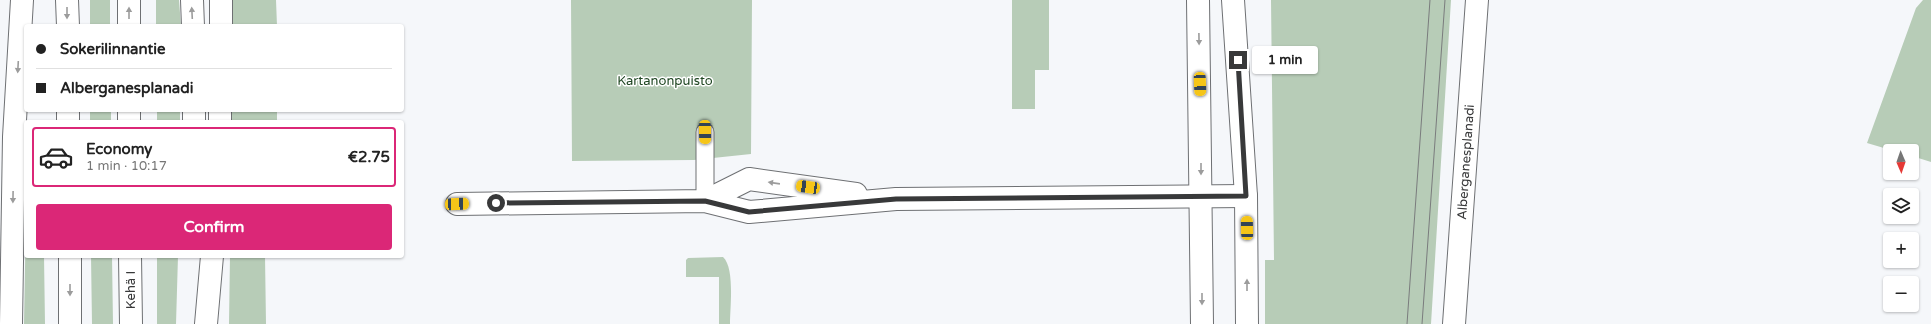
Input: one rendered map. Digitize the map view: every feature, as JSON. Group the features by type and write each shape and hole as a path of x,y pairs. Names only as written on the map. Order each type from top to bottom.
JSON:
{"main road":[{"path":"11,324 14,137 22,0"},
{"path":"67,0 68,24"},
{"path":"129,0 129,24"},
{"path":"192,0 193,24"},
{"path":"221,0 221,24"},
{"path":"1198,0 1202,324"},
{"path":"1233,0 1246,196 1247,324"},
{"name":"Alberganesplanadi","path":"1454,324 1477,0"},
{"path":"705,201 749,179 896,199"},
{"path":"457,204 705,201 749,212 896,199 1246,196"},
{"path":"70,258 70,324"},
{"name":"Kehä I","path":"130,258 130,324"},
{"path":"200,258 206,316"},
{"path":"206,316 212,258"}],"lane":[{"path":"705,132 705,201"}],"green space":[{"path":"90,0 110,0 110,24 90,24"},
{"path":"156,0 179,0 181,24 156,24"},
{"path":"232,0 276,0 277,24 232,24"},
{"name":"Kartanonpuisto","path":"571,0 752,0 751,154 694,160 572,161"},
{"path":"1012,0 1049,0 1049,70 1035,70 1035,109 1012,109"},
{"path":"1271,0 1451,0 1431,324 1265,324 1265,260 1274,260"},
{"path":"1923,0 1931,0 1931,162 1919,158 1919,144 1883,144 1883,148 1867,143 1916,8"},
{"path":"90,112 111,112 111,120 90,120"},
{"path":"157,112 180,112 180,120 157,120"},
{"path":"231,112 277,112 277,120 231,120"},
{"path":"723,257 727,262 730,279 730,324 719,324 719,277 686,277 686,260 688,258"},
{"path":"25,258 44,258 45,324 24,324"},
{"path":"91,258 112,258 113,324 92,324"},
{"path":"157,258 178,258 176,324 157,324"},
{"path":"230,258 265,258 266,324 229,324"}],"tram line":[{"path":"1407,324 1430,0"},
{"path":"1422,324 1445,0"}],"route":[{"path":"496,203 705,201 749,212 896,199 1246,196 1238,60"}]}
